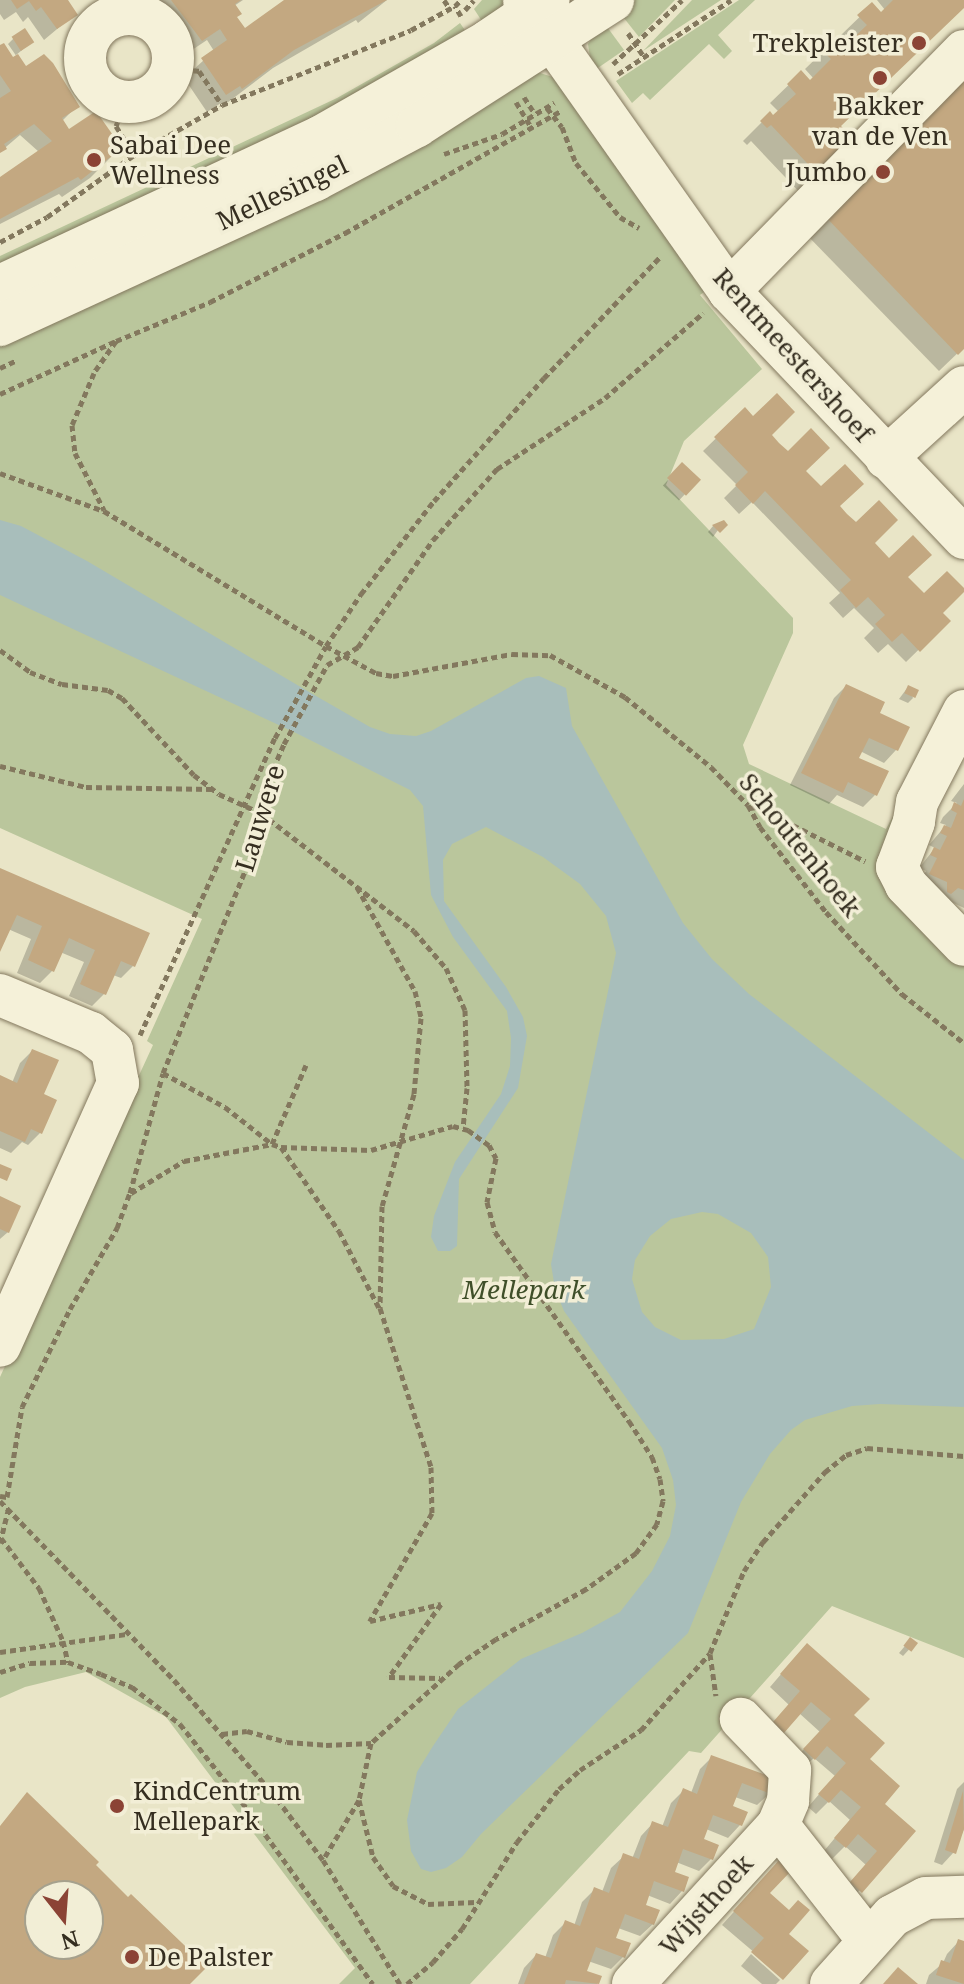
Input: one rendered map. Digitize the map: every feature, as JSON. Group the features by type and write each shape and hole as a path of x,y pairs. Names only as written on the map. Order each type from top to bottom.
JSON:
{"street":[{"name":"Mellesingel","path":"0,286 320,137 540,13 613,0"},
{"path":"96,11 145,16 163,28 173,47 173,69 163,88 145,100 124,103 104,95 90,79 84,59 96,11"},
{"name":"Mellesingel","path":"0,325 315,180 417,126 540,13"},
{"name":"Rentmeestershoef","path":"540,13 588,89 669,248 709,302 886,458 964,538"},
{"path":"709,302 964,51"},
{"path":"886,458 964,387"},
{"path":"964,711 917,802 914,822 897,867 906,885 964,945"},
{"path":"0,995 91,1033 112,1050 118,1083 0,1346"},
{"name":"Wijsthoek","path":"633,1984 778,1825 788,1801 790,1770 741,1719"},
{"path":"778,1825 869,1941"},
{"path":"831,1984 892,1916 926,1898 964,1897"}],"path":[{"path":"0,242 47,217 134,155 222,105 411,30 452,8 444,0"},
{"path":"467,9 474,0"},
{"path":"0,394 210,302 345,233 554,116 632,50 682,0"},
{"path":"588,89 731,0"},
{"path":"173,69 199,71 222,105"},
{"path":"124,103 116,126 134,155"},
{"path":"547,108 554,116 576,163 620,217 646,233"},
{"path":"118,1083 275,738 326,646 361,594 434,501 544,378 669,248"},
{"name":"Lauwere","path":"0,1498 7,1497 22,1407 70,1309 117,1228 130,1193 163,1073 260,834 261,796 318,680 327,665 358,647 433,540 497,469 605,398 709,302"},
{"path":"104,511 75,453 72,425 94,373 116,341"},
{"name":"Schoutenhoek","path":"0,473 104,511 376,673 393,676 512,654 550,655 625,697 711,767 750,808 760,827 835,922 902,994 964,1043"},
{"path":"0,650 30,672 62,684 108,690 122,698 184,765 212,789 261,813 414,931 446,968 465,1010 466,1129"},
{"path":"0,766 86,787 212,789"},
{"path":"750,808 757,807 872,865 897,867"},
{"path":"357,887 415,991 421,1018 414,1094 382,1206 380,1308"},
{"path":"272,1144 306,1065"},
{"path":"163,1073 225,1107 272,1144 281,1147 371,1150 453,1126 466,1129 489,1145 496,1158 487,1202 495,1232 652,1457 663,1501 657,1524 636,1553 586,1589 496,1639 440,1678 371,1743 359,1800 323,1860"},
{"path":"130,1193 184,1161 272,1144"},
{"path":"281,1147 339,1231 380,1308 431,1467 432,1513 370,1621 441,1604 389,1677 440,1678"},
{"path":"407,1984 433,1962 462,1929 477,1902 559,1789 580,1770 641,1730 710,1653 744,1571 763,1542 825,1472 846,1455 867,1448 964,1456"},
{"path":"0,1498 222,1734 271,1791 323,1860 400,1984"},
{"path":"9,1507 1,1540 39,1588 63,1641 68,1662"},
{"path":"0,1652 126,1634"},
{"path":"0,1672 30,1663 68,1662 132,1687 160,1707 180,1724 242,1802 373,1984"},
{"path":"222,1734 247,1731 287,1742 326,1745 371,1743"},
{"path":"242,1802 271,1791"},
{"path":"359,1800 373,1857 393,1886 428,1904 477,1902"}],"green space":[{"path":"482,0 507,0 489,32 474,9"},
{"path":"626,0 675,0 639,37 616,8"},
{"path":"692,0 721,0 643,51"},
{"path":"739,0 755,0 718,35 732,51 724,59 709,44 650,100 643,93 632,103 616,81"},
{"path":"602,20 624,50 592,72 588,44"},
{"path":"460,23 473,42 0,279 0,256 337,98 434,43"},
{"name":"Mellepark","path":"537,72 559,79 711,287 700,295 762,369 684,441 666,485 793,618 793,633 743,745 749,764 886,829 899,805 884,874 964,958 964,1658 832,1606 701,1753 689,1751 470,1984 339,1984 355,1968 166,1717 86,1672 25,1687 0,1698 0,1377 153,1045 147,1041 202,919 0,828 0,334"}],"water":[{"path":"0,520 21,526 87,561 370,727 390,734 416,736 431,731 526,678 539,676 566,688 572,726 683,923 712,959 749,994 964,1160 964,1407 852,1406 805,1420 791,1430 770,1454 741,1502 688,1633 481,1834 462,1857 446,1868 431,1872 421,1869 411,1851 407,1820 417,1772 433,1746 458,1709 521,1659 582,1633 620,1612 652,1571 670,1536 676,1505 673,1480 662,1448 564,1311 555,1289 551,1264 616,953 606,916 580,884 543,857 486,827 452,844 443,860 444,901 506,987 523,1017 527,1036 518,1088 459,1179 457,1246 450,1251 438,1251 431,1237 434,1216 455,1162 501,1094 510,1066 511,1038 507,1011 453,937 431,895 423,806 410,790 296,733 0,595","holes":["702,1212 718,1214 751,1233 768,1257 771,1287 754,1329 724,1339 681,1340 655,1327 642,1312 632,1279 635,1260 650,1236 671,1219"]}],"building":[{"path":"11,0 68,0 78,15 57,29 41,7 36,11 29,1 17,9"},
{"path":"171,0 241,0 235,4 242,14 237,17 245,28 284,0 387,0 294,50 242,89 240,86 226,95 201,58 227,40 220,29 202,41"},
{"path":"893,0 964,0 964,8 841,126 858,144 823,180 771,125 767,128 760,121 770,111 773,115 796,94 787,84 801,70 810,80 831,59 822,50 836,36 845,46 867,25 857,15 872,2 881,12"},
{"path":"25,28 34,42 21,51 12,37"},
{"path":"4,43 13,57 18,54 26,66 44,54 53,63 80,107 62,118 69,129 96,111 122,148 81,180 78,177 0,219 0,177 52,141 34,124 4,144 7,149 0,153 0,98 11,91 0,75 0,45"},
{"path":"964,75 964,349 958,355 821,212"},
{"path":"777,393 795,412 772,435 779,443 788,451 811,428 830,448 806,471 821,486 845,464 864,484 840,506 847,514 856,522 879,500 898,520 875,543 889,558 913,535 932,555 908,577 924,593 947,571 964,588 964,592 943,613 951,621 920,652 902,633 892,642 875,624 885,615 868,597 856,608 840,590 851,580 765,491 753,504 735,485 748,472 714,437 745,407 753,416"},
{"path":"682,462 701,480 686,496 667,478"},
{"path":"724,520 728,525 720,533 712,525"},
{"path":"846,684 885,702 880,713 910,727 898,751 869,738 859,758 889,771 877,796 848,782 843,793 801,773"},
{"path":"908,685 919,690 915,698 904,693"},
{"path":"964,799 964,890 958,888 951,894 947,892 947,882 929,874 937,858 930,855 934,847 940,850 947,836 940,833 944,825 951,828 957,813 951,810 954,802 961,806"},
{"path":"0,868 150,933 135,967 121,961 106,995 93,990 80,984 95,950 69,938 54,972 28,960 42,926 17,915 0,952"},
{"path":"32,1049 59,1060 44,1094 57,1100 42,1134 31,1129 25,1142 0,1131 0,1075 17,1083"},
{"path":"0,1164 12,1169 7,1181 0,1178"},
{"path":"0,1196 21,1206 9,1233 0,1229"},
{"path":"910,1637 918,1643 911,1652 903,1646"},
{"path":"807,1643 870,1699 854,1715 885,1743 870,1759 900,1786 885,1804 916,1831 862,1893 850,1882 877,1851 858,1834 846,1848 834,1838 861,1807 841,1790 829,1803 818,1794 846,1763 827,1746 815,1760 803,1749 831,1719 811,1702 784,1733 773,1722 800,1691 780,1674"},
{"path":"711,1755 777,1779 771,1794 742,1783 733,1806 748,1812 742,1826 713,1815 704,1839 719,1845 713,1860 683,1849 675,1872 689,1877 684,1892 654,1881 646,1905 660,1910 654,1925 625,1914 616,1938 631,1943 625,1958 596,1947 587,1971 602,1976 599,1984 566,1980 565,1984 524,1984 536,1953 551,1958 565,1920 580,1926 594,1887 609,1893 623,1853 639,1859 652,1821 668,1827 683,1788 697,1794"},
{"path":"963,1791 964,1829 956,1854 945,1850"},
{"path":"27,1792 99,1862 96,1865 128,1897 131,1894 207,1967 190,1984 0,1984 0,1826"},
{"path":"780,1859 792,1870 770,1893 789,1910 798,1900 810,1910 789,1934 809,1951 783,1980 751,1952 764,1938 733,1911"},
{"path":"958,1939 964,1941 964,1984 936,1975 941,1960 950,1963"},
{"path":"898,1967 918,1984 883,1984"}],"place":[{"name":"Trekpleister","path":"919,43"},
{"name":"Bakker van de Ven","path":"880,78"},
{"name":"Sabai Dee Wellness","path":"94,160"},
{"name":"Jumbo","path":"883,172"},
{"name":"KindCentrum Mellepark","path":"117,1806"},
{"name":"De Palster","path":"132,1957"}]}
